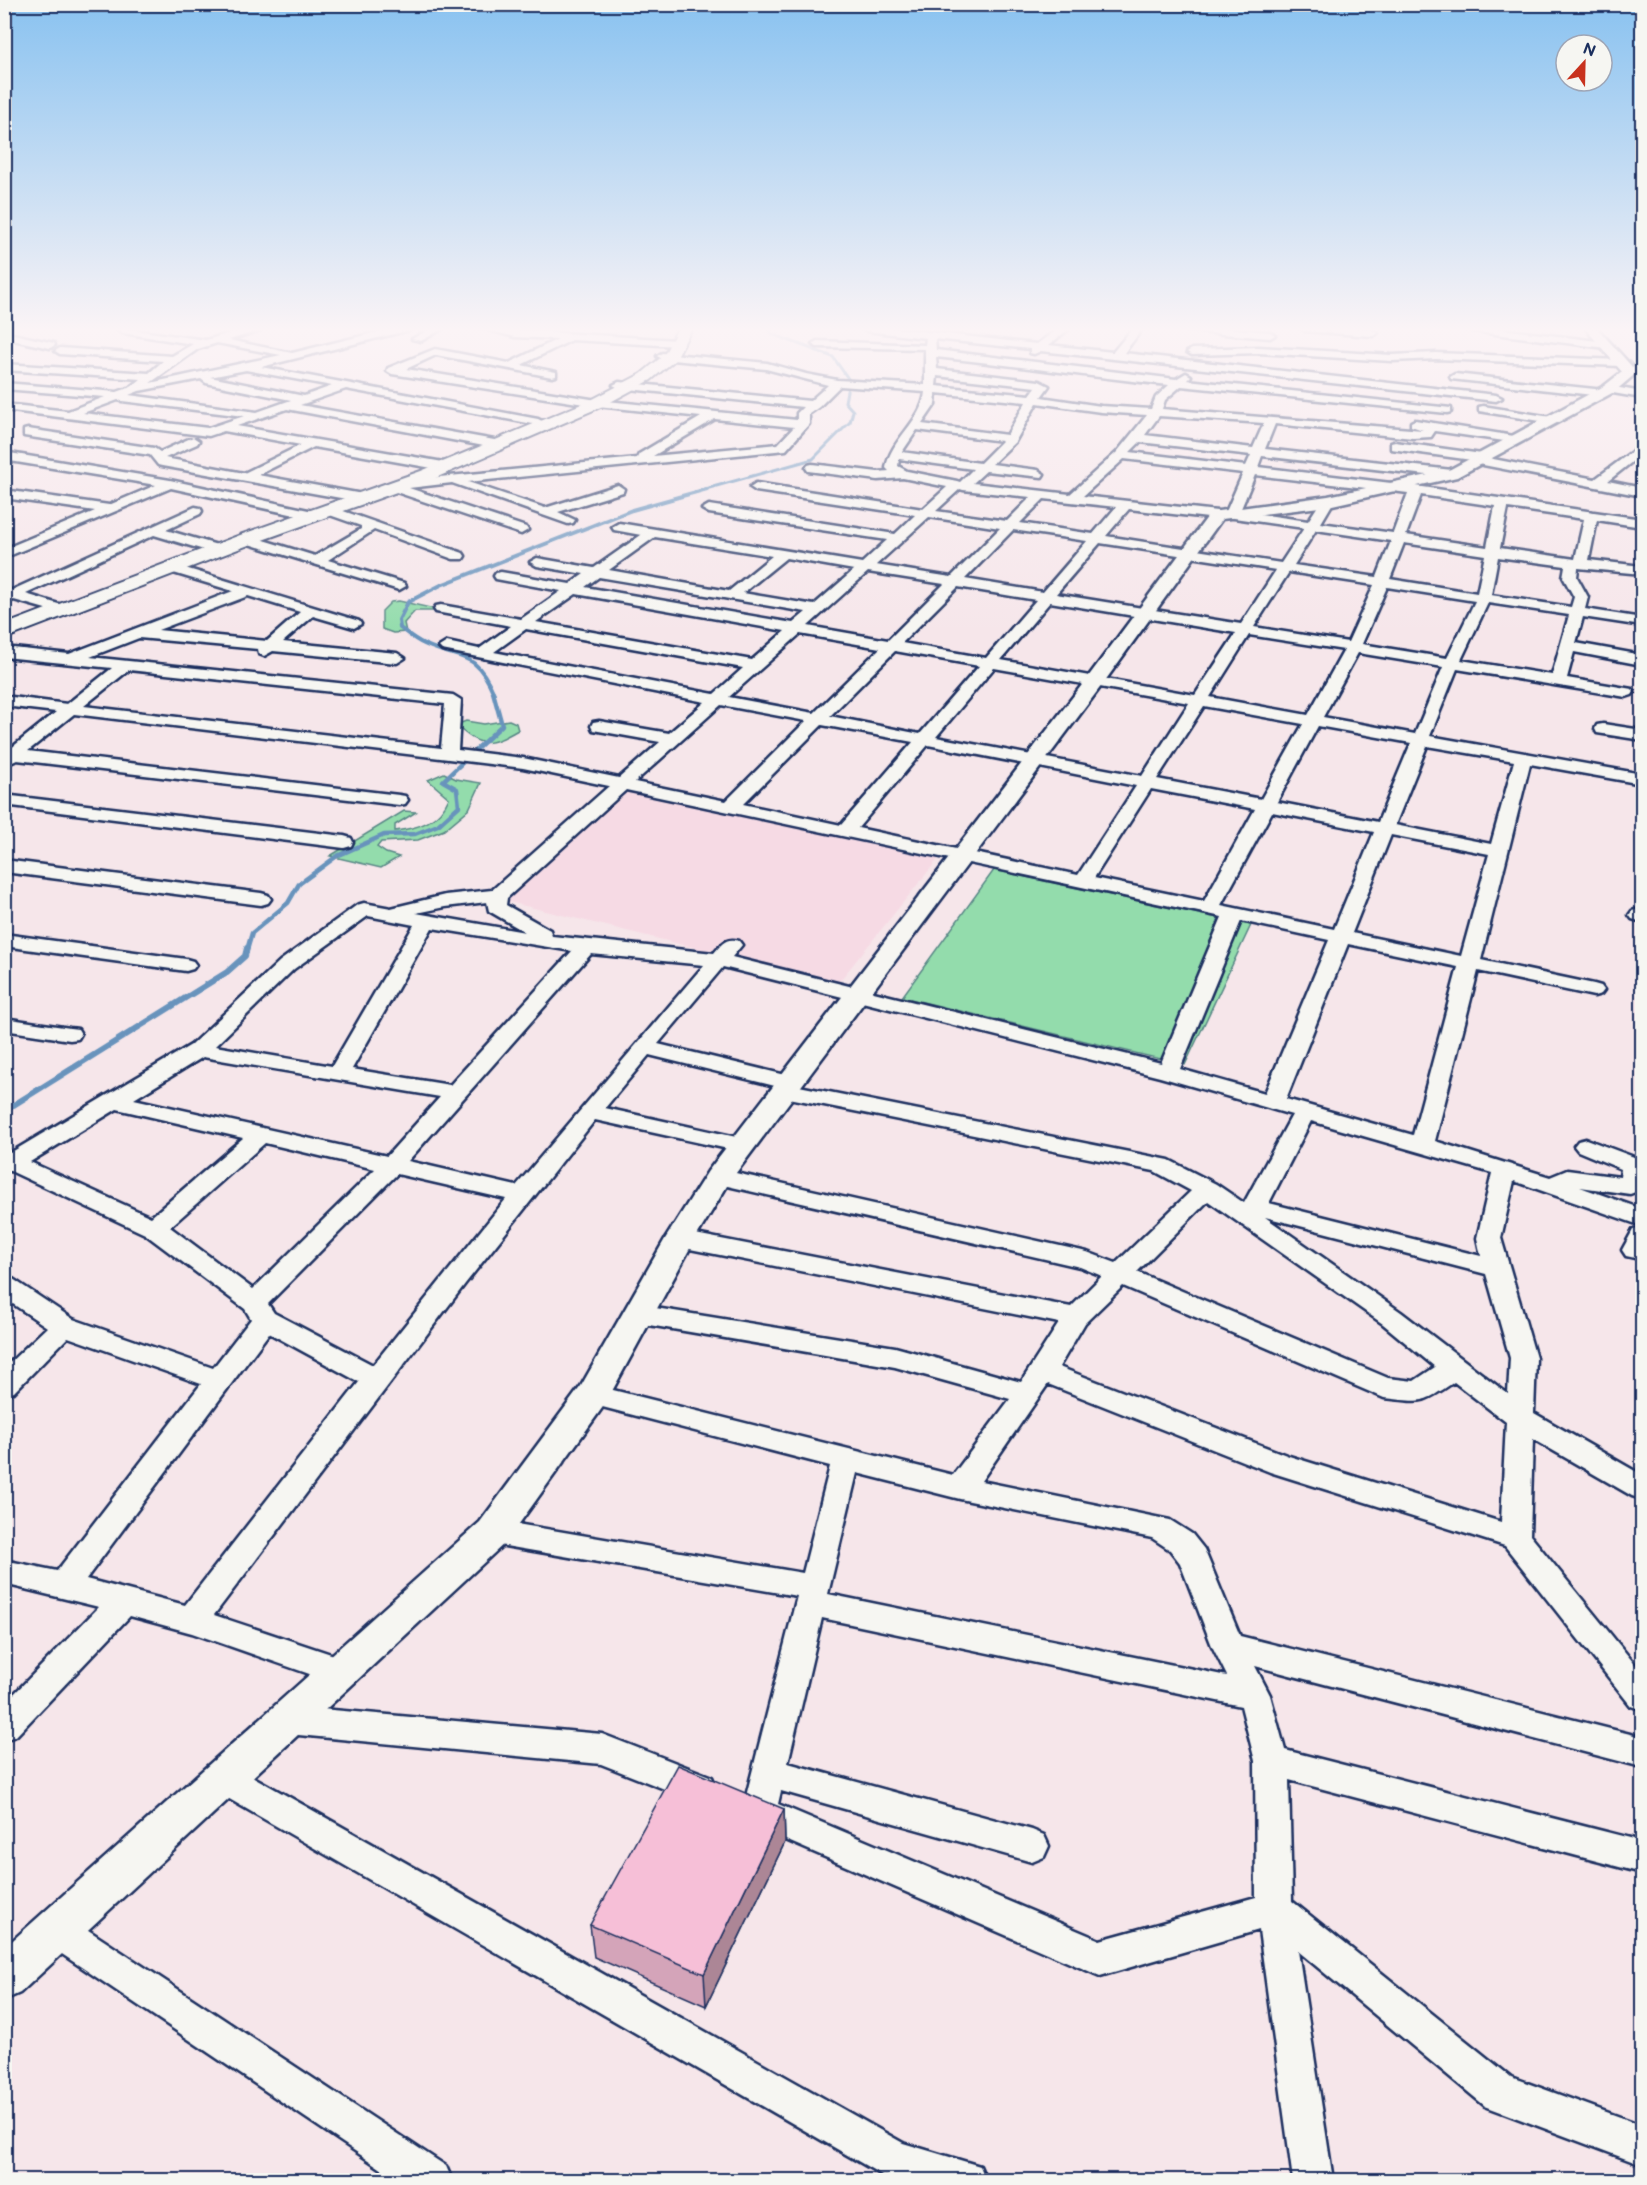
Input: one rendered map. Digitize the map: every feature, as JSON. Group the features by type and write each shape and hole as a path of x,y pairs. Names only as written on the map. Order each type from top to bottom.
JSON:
{"main road":[{"path":"4,633 247,539 446,470 522,430"},
{"path":"494,444 527,430"}],"street":[{"path":"28,430 25,431 154,452 162,462 363,498"},
{"path":"192,430 209,432 215,430"},
{"path":"240,430 446,470 568,520"},
{"path":"417,430 494,444"},
{"path":"637,461 689,430"},
{"path":"724,452 759,430"},
{"path":"446,470 600,465 782,447 798,430"},
{"path":"903,474 892,468 894,455 911,430"},
{"path":"944,430 1011,439"},
{"path":"392,915 425,903 449,898 497,896 897,538 982,467 1011,439 1016,430"},
{"path":"1072,498 1115,469 1121,455 1143,430"},
{"path":"4,1978 493,1532 593,1395 680,1239 718,1177 1034,762 1188,553 1225,514 1244,484 1271,430"},
{"path":"1373,430 1424,435 1429,430"},
{"path":"1454,430 1514,440"},
{"path":"1225,514 1328,501 1452,474 1533,430"},
{"path":"1137,438 1452,474"},
{"path":"158,457 192,441"},
{"path":"247,476 313,443"},
{"path":"1386,445 1480,459 1564,494 1591,515 1642,523"},
{"path":"1121,455 1416,490 1502,503 1564,494 1598,483 1642,448"},
{"path":"894,455 1038,474"},
{"path":"4,456 170,484 321,513 368,524 458,556"},
{"path":"600,465 627,501"},
{"path":"812,468 879,476 903,474 960,486 1225,514 1576,564 1642,570"},
{"path":"1598,483 1642,492"},
{"path":"4,554 170,484"},
{"path":"395,486 521,530"},
{"path":"756,487 1642,622"},
{"path":"546,512 618,489"},
{"path":"1210,908 1353,647 1382,583 1416,490"},
{"path":"1310,491 1353,495"},
{"path":"4,494 111,509"},
{"path":"730,807 1041,495"},
{"path":"1083,881 1328,501"},
{"path":"1273,1102 1452,663 1483,598 1502,503"},
{"path":"846,831 988,662 1126,504"},
{"path":"709,509 897,538"},
{"path":"7,596 195,511"},
{"path":"1558,681 1581,597 1570,577 1591,515"},
{"path":"317,560 367,531 368,524"},
{"path":"619,527 1626,692"},
{"path":"153,530 219,550"},
{"path":"481,654 653,532"},
{"path":"14,537 34,542"},
{"path":"247,539 399,586"},
{"path":"732,595 784,554"},
{"path":"537,562 816,610"},
{"path":"172,568 354,624"},
{"path":"501,576 1642,779"},
{"path":"72,659 245,592"},
{"path":"7,596 63,610"},
{"path":"441,609 755,665"},
{"path":"235,676 310,611"},
{"path":"137,633 397,658"},
{"path":"1568,646 1642,660"},
{"path":"447,647 1500,851"},
{"path":"4,652 453,700 449,753"},
{"path":"7,756 127,664"},
{"path":"4,701 523,763 1594,990"},
{"path":"599,726 672,739"},
{"path":"1603,729 1642,735"},
{"path":"7,756 399,800"},
{"path":"1422,1145 1523,758"},
{"path":"4,800 344,842"},
{"path":"4,866 261,899"},
{"path":"497,896 496,906 509,916 558,942"},
{"path":"8,1160 199,1050 287,965 364,909 586,947 725,952 856,995 1167,1072 1505,1169 1642,1218"},
{"path":"1167,1072 1234,913"},
{"path":"339,1073 426,921"},
{"path":"4,940 186,965"},
{"path":"64,1585 218,1380 260,1311 586,947"},
{"path":"192,1620 376,1379 522,1195 725,952"},
{"path":"4,1024 70,1034"},
{"path":"644,1047 787,1086 1161,1165 1252,1213 1520,1418 1642,1488"},
{"path":"199,1050 455,1093"},
{"path":"114,1101 522,1195"},
{"path":"1252,1213 1305,1111"},
{"path":"590,1112 742,1145"},
{"path":"154,1228 258,1136"},
{"path":"1551,1186 1567,1178 1630,1186 1638,1166 1586,1146"},
{"path":"8,1160 154,1228 260,1311 376,1379"},
{"path":"1505,1169 1489,1238 1523,1358 1515,1538"},
{"path":"718,1177 1087,1260 1384,1388 1419,1392 1454,1368"},
{"path":"960,1488 1036,1383 1076,1317 1207,1189"},
{"path":"1252,1213 1497,1268"},
{"path":"680,1239 1076,1317"},
{"path":"4,1285 64,1326 218,1380"},
{"path":"637,1314 1036,1383 1280,1464 1515,1538 1642,1696"},
{"path":"4,1385 64,1326"},
{"path":"593,1395 960,1488 1160,1528 1181,1542 1193,1558 1228,1646 1254,1695 1272,1761 1274,1910 1313,2181"},
{"path":"759,1812 846,1459"},
{"path":"493,1532 812,1595 1254,1695"},
{"path":"4,1572 64,1585 192,1620 341,1671"},
{"path":"6,1722 124,1602"},
{"path":"1228,1646 1642,1752"},
{"path":"288,1720 602,1749 759,1812 1100,1958 1274,1910"},
{"path":"1272,1761 1642,1857"},
{"path":"769,1773 1032,1846"},
{"path":"224,1778 896,2161 966,2181"},
{"path":"1274,1910 1499,2092 1642,2145"},
{"path":"57,1930 432,2181"}],"shaded area":[{"path":"627,792 939,858 838,983 505,901"}],"green space":[{"path":"399,601 435,609 434,611 415,611 404,623 406,632 393,633 382,629 382,611 391,602"},
{"path":"509,720 516,723 518,730 485,743 472,738 456,725 466,721 484,724"},
{"path":"444,773 456,779 481,783 469,809 444,830 418,840 381,842 377,847 399,857 381,868 330,856 404,811 416,812 395,825 395,831 420,826 434,818 449,798 428,780"},
{"path":"994,870 1251,925 1185,1065 902,997"}],"building":[{"path":"678,1765 784,1809 704,1974 590,1925"}],"waterway":[{"path":"702,490 813,459 842,430"},
{"path":"494,694 487,679 473,662 424,644 400,628 399,620 408,602 441,585 632,510 707,489"},
{"path":"247,950 252,933 288,903 299,884 337,856 384,835 415,834 438,825 459,806 457,789 443,781 502,725 493,692"},
{"path":"4,1111 227,972 245,956 247,948"}]}
